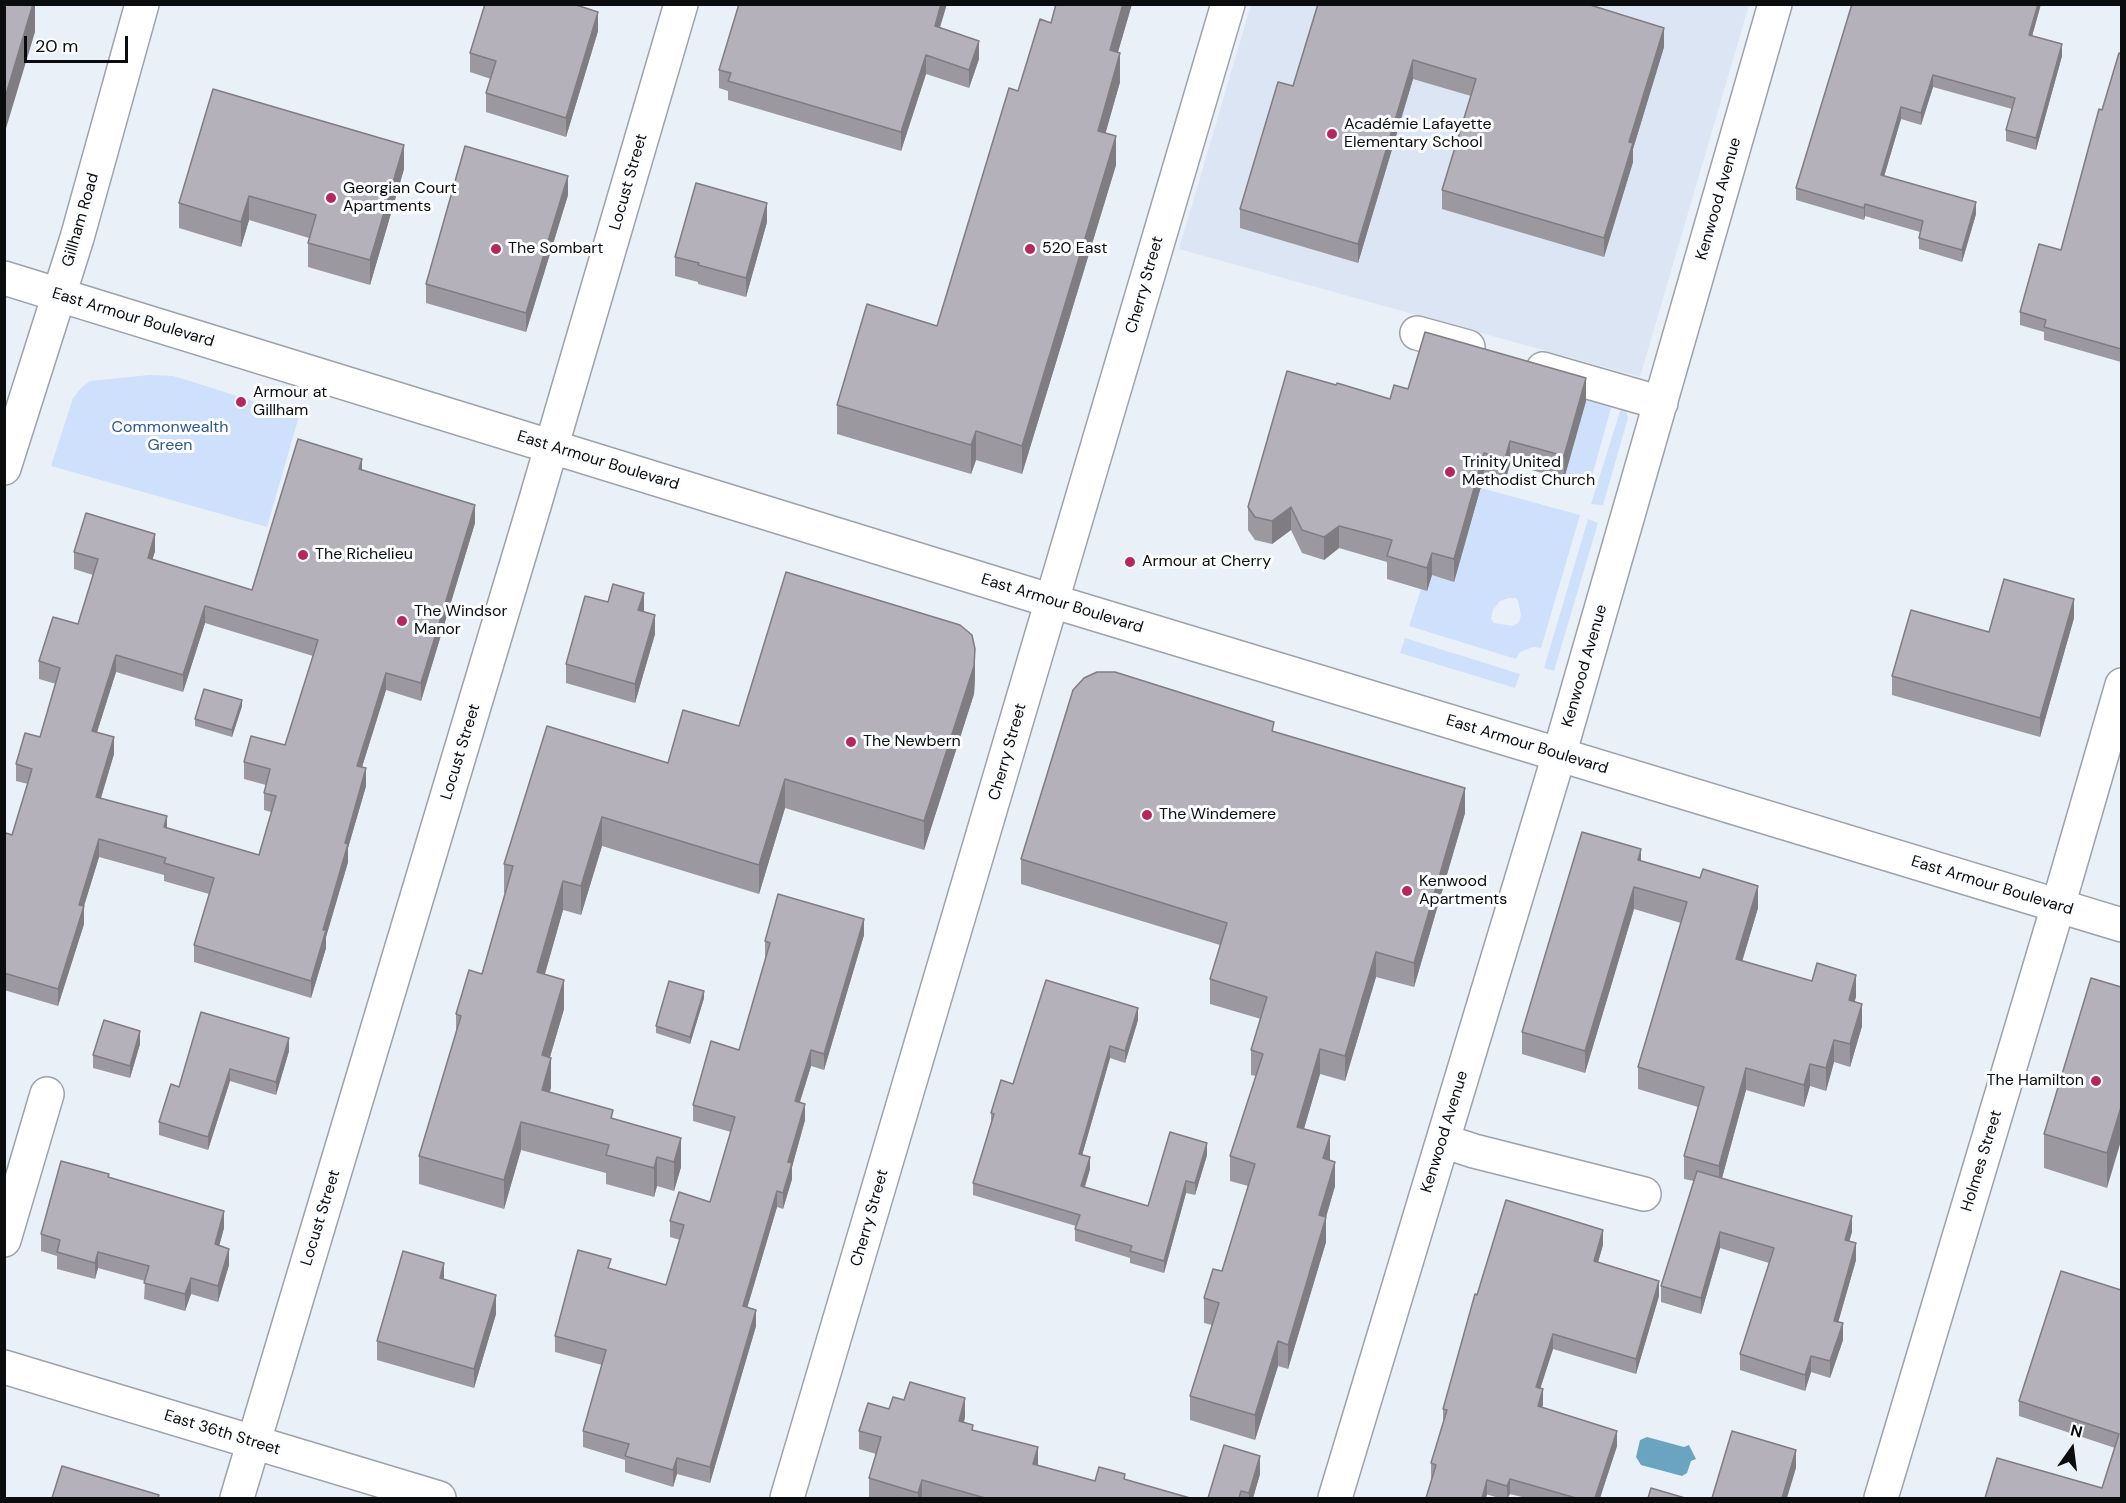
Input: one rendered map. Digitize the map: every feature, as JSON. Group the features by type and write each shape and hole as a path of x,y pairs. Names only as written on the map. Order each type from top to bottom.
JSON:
{"street":[{"name":"Gillham Road","path":"4,468 59,295 142,4"},
{"name":"Locust Street","path":"237,1498 552,447 681,4"},
{"name":"Cherry Street","path":"787,1498 1228,4"},
{"name":"Kenwood Avenue","path":"1335,1498 1559,755 1775,4"},
{"name":"East Armour Boulevard","path":"4,278 1052,601 2121,926"},
{"path":"1417,333 1661,403"},
{"name":"Holmes Street","path":"1881,1498 2058,906 2121,685"},
{"path":"4,1240 46,1094"},
{"path":"1443,1140 1474,1151 1644,1194"},
{"name":"East 36th Street","path":"4,1367 439,1498"}],"shaded area":[{"path":"1251,5 1749,5 1640,377 1179,249"},
{"path":"1647,1437 1684,1447 1689,1445 1696,1459 1691,1461 1687,1473 1682,1476 1641,1465 1636,1457 1640,1440"}],"green space":[{"name":"Commonwealth Green","path":"149,375 173,376 299,416 267,527 51,466 73,398 81,388 90,381"},
{"path":"1587,396 1612,399 1589,487 1564,479"},
{"path":"1622,405 1628,418 1603,505 1591,504"},
{"path":"1481,488 1580,515 1541,648 1533,647 1525,650 1519,653 1516,659 1409,626 1421,589 1427,591 1432,575 1454,581","holes":["1516,598 1521,615 1519,622 1513,626 1494,623 1491,619 1493,610 1500,601"]},
{"path":"1588,519 1598,523 1554,671 1544,668"},
{"path":"1405,638 1520,674 1515,688 1400,653"}],"building":[{"path":"4,4 33,4 4,101"},
{"path":"485,4 573,4 598,12 566,118 486,93 496,61 470,53"},
{"path":"739,4 941,4 935,26 979,41 969,70 926,55 901,132 728,81 731,73 719,70"},
{"name":"520 East","path":"1056,4 1123,4 1110,50 1120,53 1098,131 1116,136 1022,446 976,431 971,445 837,405 867,304 937,326 1009,88 1018,91 1040,19 1051,23"},
{"name":"Académie Lafayette Elementary School","path":"1318,4 1587,4 1664,28 1629,142 1633,143 1604,238 1442,190 1476,79 1413,60 1358,244 1240,209 1278,82 1293,86"},
{"path":"1852,4 2038,4 2029,35 2062,44 2036,138 2006,130 2015,98 1933,75 1921,113 1901,107 1881,175 1976,202 1962,250 1919,238 1923,221 1865,204 1864,208 1796,188"},
{"path":"2119,53 2121,54 2121,349 2044,327 2046,320 2020,312 2039,244 2061,250 2099,109 2102,110"},
{"name":"Georgian Court Apartments","path":"213,89 404,145 370,260 308,243 316,215 249,196 241,222 179,203"},
{"name":"The Sombart","path":"465,146 568,176 526,313 426,284"},
{"path":"696,183 767,203 746,278 675,257"},
{"path":"1425,332 1586,378 1564,456 1510,441 1505,459 1484,453 1454,559 1432,553 1427,568 1387,556 1392,540 1339,526 1324,537 1302,530 1291,507 1272,521 1255,517 1248,507 1287,371 1390,399 1394,385 1408,389"},
{"path":"298,439 362,459 359,469 475,505 421,683 386,673 357,766 366,768 311,981 194,945 214,878 164,863 166,858 99,839 79,905 84,906 58,989 4,973 4,839 6,833 12,835 32,769 16,764 25,733 40,737 60,668 39,661 53,617 78,624 98,559 74,552 86,513 155,534 148,558 252,590","holes":["205,606 318,640 285,745 251,736 244,762 270,769 264,793 276,796 259,855 164,827 167,816 96,797 114,737 92,731 116,655 183,675"]},
{"path":"786,572 960,625 972,635 975,649 974,666 924,821 785,779 759,865 602,817 581,886 563,881 537,972 564,980 542,1055 551,1058 542,1090 613,1110 611,1118 681,1138 674,1162 657,1157 654,1168 606,1155 609,1145 521,1122 504,1180 419,1156 461,1016 456,1014 469,970 482,974 513,866 504,864 547,726 668,763 683,710 739,726"},
{"path":"2004,579 2074,599 2040,718 1892,676 1911,610 1989,632"},
{"path":"613,584 644,593 638,610 655,615 635,684 566,664 585,596 608,602"},
{"path":"1097,672 1115,672 1274,722 1272,731 1465,788 1414,963 1376,952 1345,1056 1320,1049 1297,1127 1330,1136 1323,1158 1335,1162 1319,1215 1326,1217 1288,1345 1278,1341 1255,1415 1190,1396 1219,1303 1204,1298 1213,1269 1222,1271 1255,1164 1230,1156 1263,1054 1251,1050 1267,997 1210,979 1227,923 1021,859 1073,690 1084,678"},
{"path":"204,689 242,700 232,730 195,719"},
{"path":"1582,832 1641,849 1638,860 1700,878 1703,869 1758,886 1736,959 1812,981 1817,963 1856,975 1849,1000 1862,1004 1850,1044 1834,1040 1826,1068 1810,1064 1804,1085 1746,1068 1719,1166 1684,1156 1704,1087 1638,1067 1687,902 1634,887 1585,1051 1522,1032"},
{"path":"778,894 864,919 824,1054 811,1050 795,1101 805,1104 788,1162 792,1163 783,1193 777,1191 743,1306 756,1310 710,1467 677,1458 673,1470 625,1456 629,1444 583,1431 606,1350 555,1336 578,1250 611,1259 608,1268 666,1285 684,1225 670,1221 679,1192 710,1202 735,1117 693,1105 711,1041 739,1050 770,943 765,941"},
{"name":"The Hamilton","path":"2091,978 2121,987 2121,1107 2107,1153 2044,1134"},
{"path":"1046,980 1138,1008 1125,1051 1110,1046 1079,1154 1090,1157 1081,1186 1148,1206 1170,1132 1207,1143 1195,1183 1186,1181 1164,1261 1130,1251 1132,1246 1075,1229 1080,1215 973,1183 994,1114 991,1113 1001,1080 1013,1084"},
{"path":"669,981 704,991 690,1037 656,1026"},
{"path":"201,1012 289,1038 276,1082 230,1069 208,1137 159,1122 171,1084 179,1087"},
{"path":"104,1020 140,1031 130,1066 93,1055"},
{"path":"61,1161 224,1211 215,1244 229,1249 218,1286 191,1278 185,1294 144,1283 149,1266 98,1252 95,1263 57,1252 60,1240 41,1234"},
{"path":"1697,1171 1852,1216 1845,1240 1856,1243 1834,1321 1843,1323 1830,1361 1811,1356 1805,1375 1740,1354 1774,1248 1720,1232 1701,1298 1661,1286"},
{"path":"1506,1200 1603,1230 1594,1261 1659,1281 1636,1359 1553,1334 1536,1387 1543,1389 1538,1406 1617,1431 1595,1498 1576,1498 1510,1479 1507,1486 1487,1480 1482,1498 1426,1498 1436,1465 1431,1463 1447,1410 1443,1409 1475,1294 1477,1295"},
{"path":"403,1251 444,1263 440,1278 496,1295 474,1369 377,1341"},
{"path":"2061,1271 2121,1290 2121,1498 1985,1498 1997,1458 2102,1488 2119,1434 2019,1401"},
{"path":"910,1382 965,1398 959,1421 973,1425 972,1430 1038,1447 1033,1464 1095,1481 1099,1467 1125,1474 1124,1479 1190,1498 985,1498 922,1480 918,1493 869,1478 881,1437 859,1431 868,1403 889,1409 893,1397 904,1400"},
{"path":"1732,1431 1796,1450 1782,1498 1712,1498"},
{"path":"1224,1445 1260,1456 1249,1493 1241,1491 1239,1498 1208,1498"},
{"path":"62,1466 159,1495 158,1498 52,1498"},
{"path":"1651,1488 1685,1498 1648,1498"}],"place":[{"name":"Académie Lafayette Elementary School","path":"1332,134"},
{"name":"Georgian Court Apartments","path":"331,198"},
{"name":"The Sombart","path":"496,249"},
{"name":"520 East","path":"1030,249"},
{"name":"Armour at Gillham","path":"241,402"},
{"name":"Trinity United Methodist Church","path":"1450,472"},
{"name":"The Richelieu","path":"303,555"},
{"name":"Armour at Cherry","path":"1130,562"},
{"name":"The Windsor Manor","path":"402,621"},
{"name":"The Newbern","path":"851,742"},
{"name":"The Windemere","path":"1147,815"},
{"name":"Kenwood Apartments","path":"1407,891"},
{"name":"The Hamilton","path":"2096,1081"}]}
